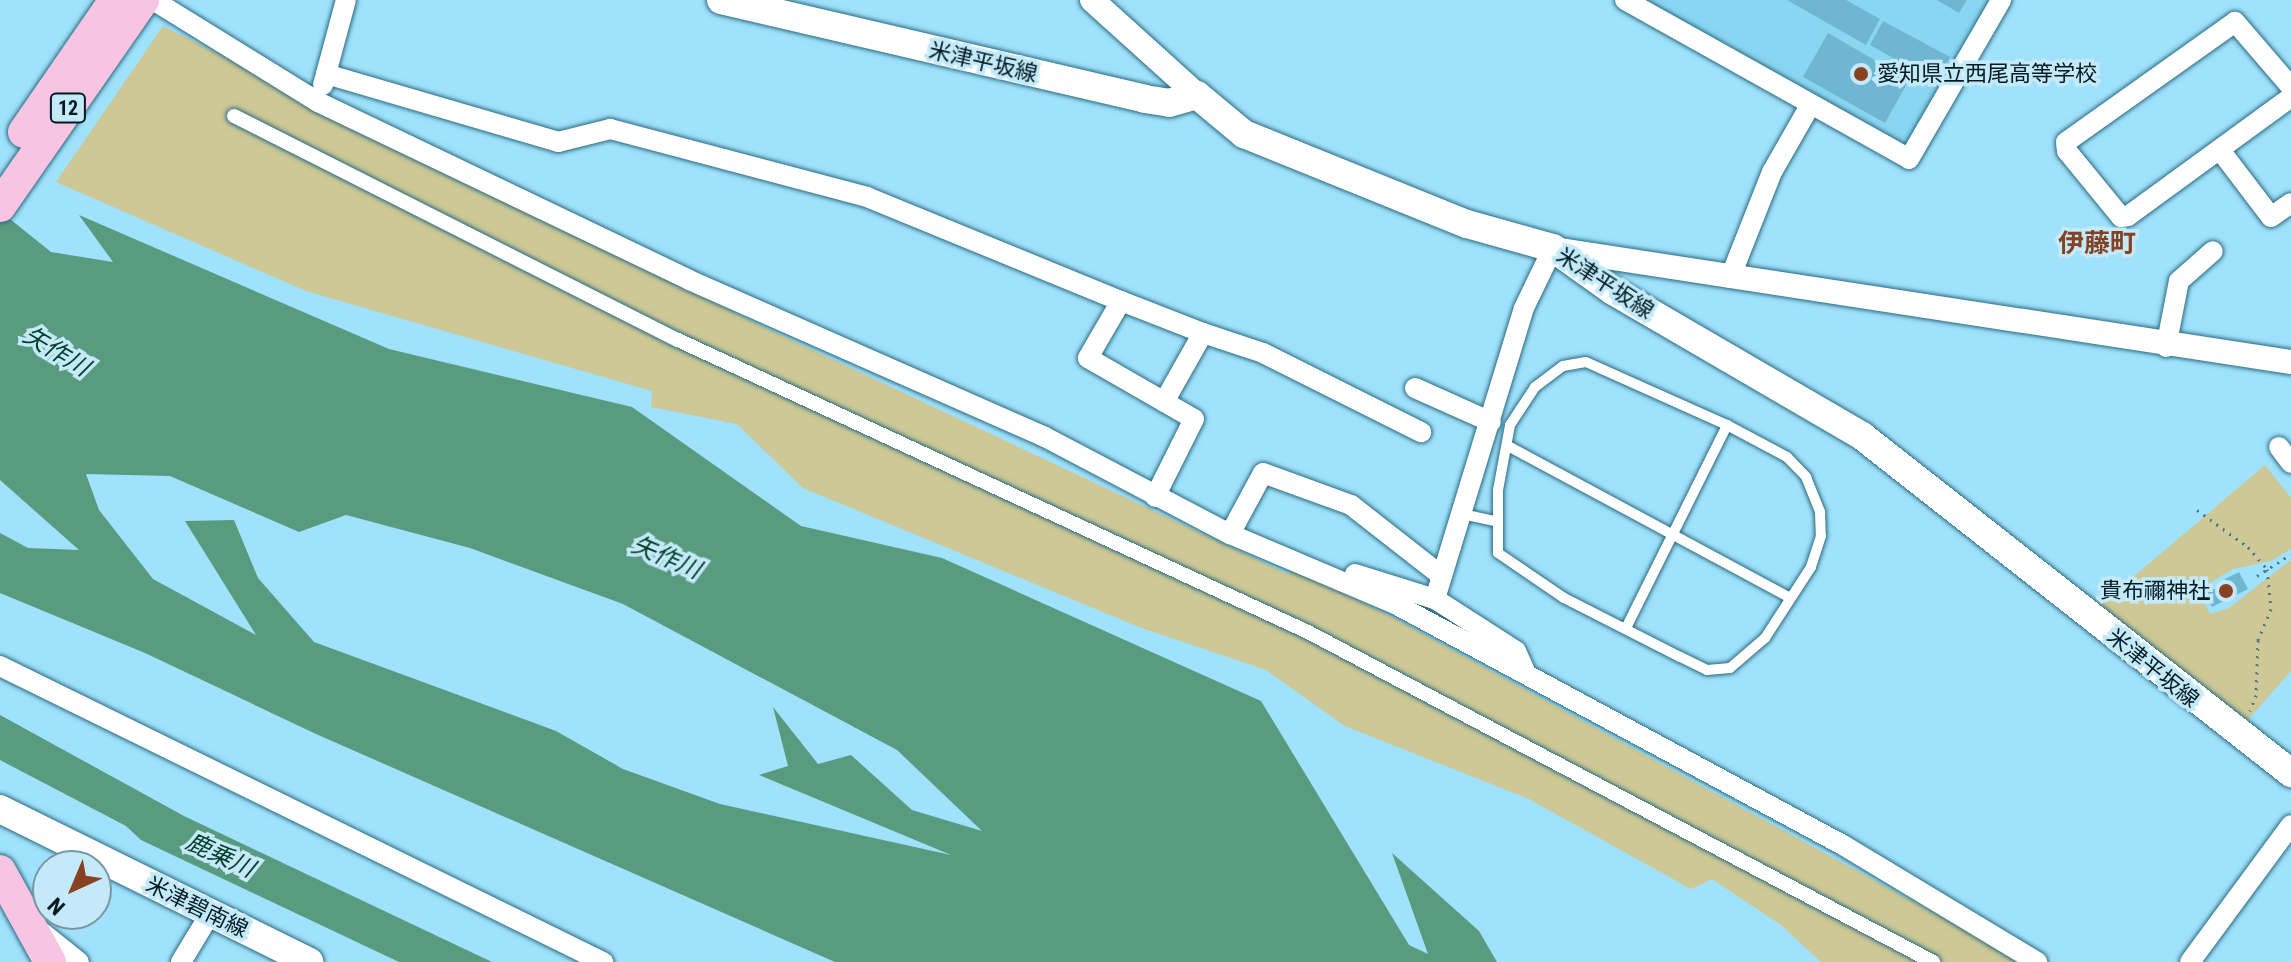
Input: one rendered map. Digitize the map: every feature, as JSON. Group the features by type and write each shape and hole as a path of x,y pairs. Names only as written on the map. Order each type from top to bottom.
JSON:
{"main road":[{"name":"米津平坂線","path":"723,0 1145,99 1169,103 1197,95 1244,134 1454,219 1553,248 1613,291 1862,436 2231,731 2291,773"},
{"name":"12","path":"0,168 136,3"},
{"name":"12","path":"0,206 136,3"},
{"name":"米津碧南線","path":"0,809 309,962"},
{"path":"0,871 16,912 50,962"}],"street":[{"path":"318,102 346,0"},
{"path":"1092,0 1197,95"},
{"path":"1625,0 1909,159 2001,0"},
{"path":"136,3 318,102 689,280 1045,437 1230,534 1319,569 1526,673 1843,845 2037,962"},
{"path":"2291,87 2235,22 2066,142 2067,151 2121,217 2291,97"},
{"path":"326,74 558,142 610,129 867,197 1121,301 1263,353 1421,432"},
{"path":"1730,278 1772,172 1811,104"},
{"path":"234,116 678,340 1308,632 1933,962"},
{"path":"2220,150 2271,217 2291,203"},
{"path":"1435,599 1524,308 1553,248 2166,347 2291,362"},
{"path":"2166,347 2179,281 2213,251"},
{"path":"1121,301 1088,358 1194,419 1155,497"},
{"path":"1164,402 1203,333"},
{"path":"1415,388 1491,422"},
{"path":"1230,534 1263,473 1351,505 1442,576"},
{"path":"1319,569 1346,571 1435,599 1516,651 1526,673"},
{"path":"0,666 603,962"},
{"path":"2190,962 2291,825"},
{"path":"16,912 79,962"},
{"path":"181,962 210,914"}],"lane":[{"path":"1586,362 1727,425 1787,457 1806,477 1820,512 1821,536 1811,567 1765,638 1730,668 1707,670 1627,626 1564,598 1498,553 1496,521 1508,446 1510,425 1535,387 1563,366 1586,362"},
{"path":"1627,626 1727,425"},
{"path":"1508,446 1609,497 1673,538 1715,553 1790,598"},
{"path":"1462,514 1496,521"}],"path":[{"path":"2197,510 2248,547 2267,569 2271,609 2258,640 2256,695 2248,718 2231,731"},
{"path":"2257,576 2291,554"}],"shaded area":[{"name":"愛知県立西尾高等学校","path":"1636,0 1996,0 1905,151"},
{"path":"163,26 760,325 1288,574 1290,568 1389,615 2024,962 1821,962 1781,925 1712,879 1691,889 1529,799 1345,726 1266,670 1139,627 803,488 737,424 651,407 652,391 306,291 56,182"},
{"path":"2265,465 2291,498 2291,549 2271,561 2233,569 2198,590 2210,614 2229,608 2291,560 2291,671 2245,723 2098,607"}],"water":[{"name":"矢作川","path":"0,211 51,252 113,262 79,215 389,349 632,407 801,526 942,558 1261,701 1409,945 1428,954 1392,853 1479,931 1497,962 835,962 316,734 145,653 0,593 0,533 28,548 79,550 0,480","holes":["86,474 170,476 299,532 346,515 470,548 623,604 897,750 982,831 912,810 851,755 818,764 773,707 788,766 759,775 951,855 720,804 623,769 556,731 314,642 258,578 234,520 185,521 256,635 153,579 99,510"]},
{"name":"鹿乗川","path":"0,715 184,816 492,962 399,962 141,840 126,826 0,760"}],"building":[{"path":"1787,0 1846,0 1880,19 1866,45"},
{"path":"1937,0 1967,0 1959,13"},
{"path":"1883,21 1950,57 1936,82 1870,45"},
{"path":"1828,33 1909,80 1885,123 1803,77"},
{"name":"貴布禰神社","path":"2239,572 2248,589 2212,607 2204,592 2228,585 2225,579"}],"place":[{"name":"愛知県立西尾高等学校","path":"1861,74"},
{"name":"貴布禰神社","path":"2226,591"}],"district":[{"name":"伊藤町","path":"2097,244"}]}
